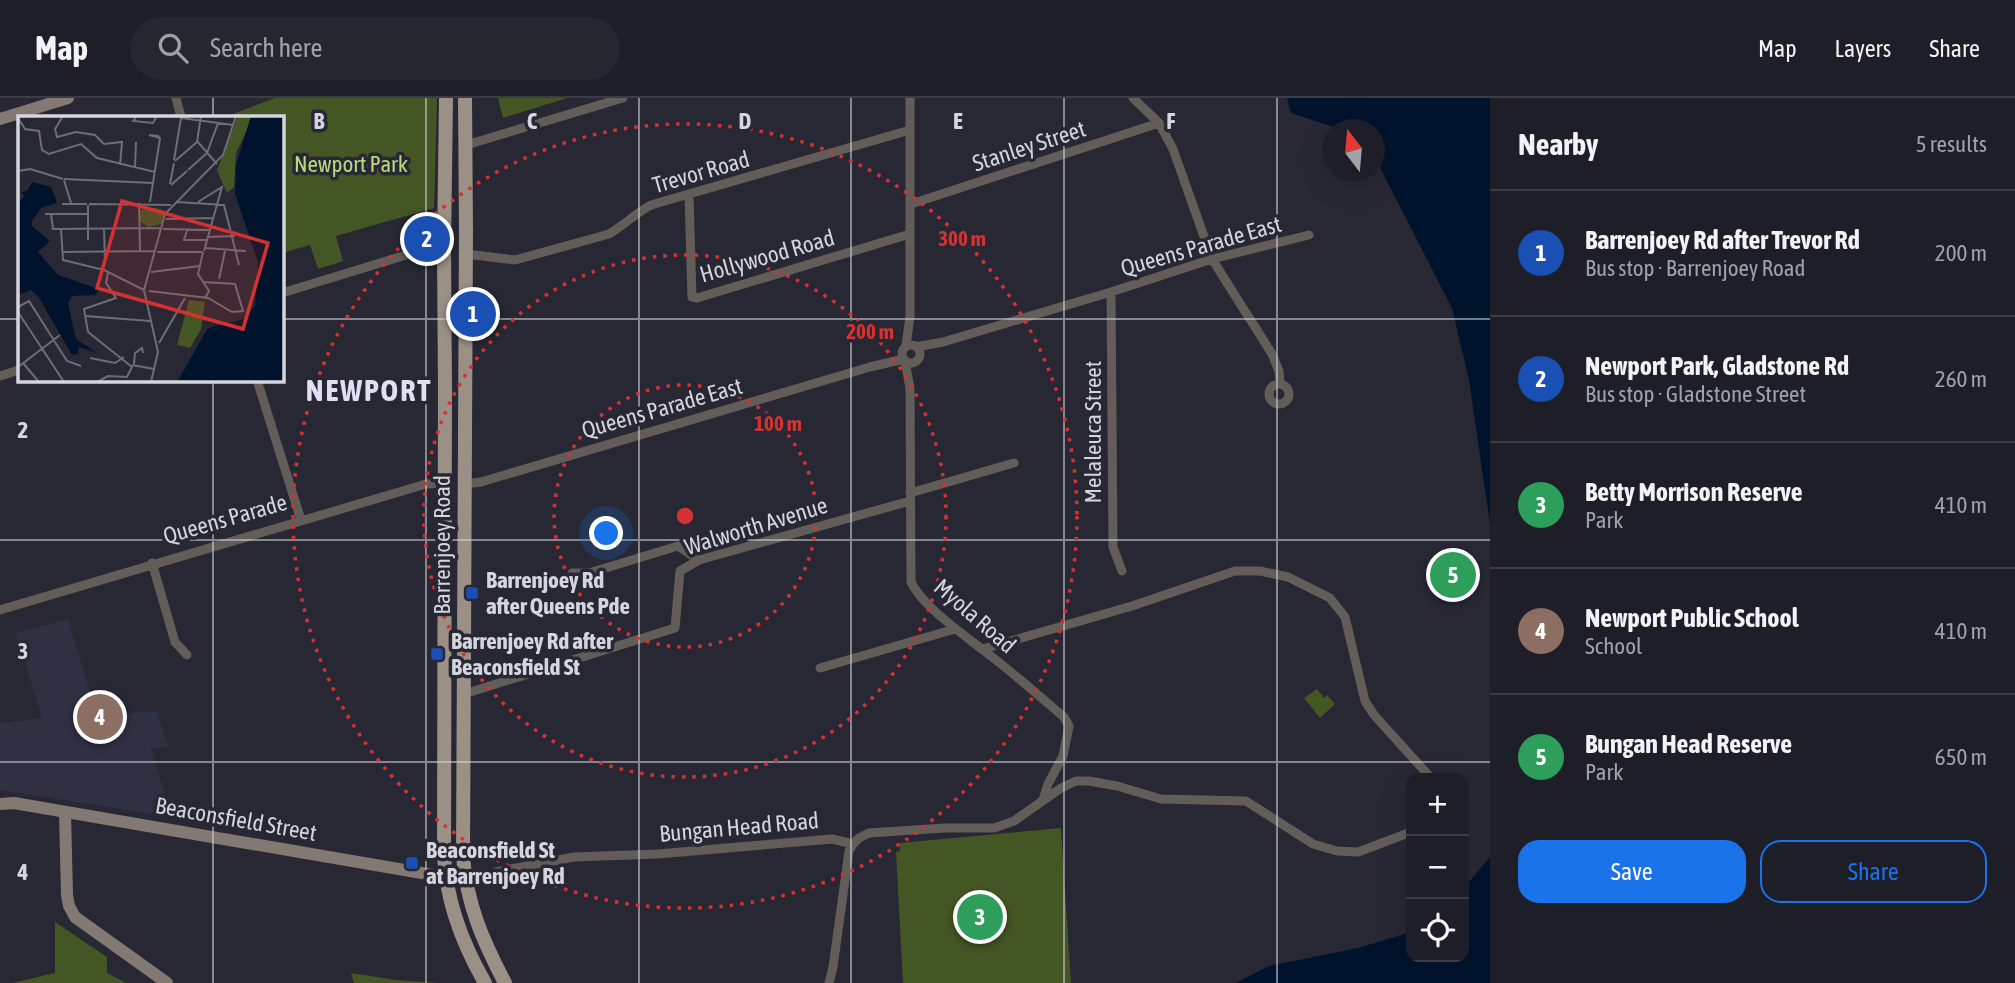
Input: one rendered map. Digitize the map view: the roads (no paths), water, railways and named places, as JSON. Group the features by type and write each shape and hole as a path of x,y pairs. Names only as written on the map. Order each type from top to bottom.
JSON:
{"main road":[{"name":"Barrenjoey Road","path":"446,98 443,772 445,877 461,933 485,983"},
{"name":"Barrenjoey Road","path":"465,98 465,878 484,943 505,983"},
{"path":"446,146 466,145"},
{"path":"444,247 466,254"},
{"name":"Queens Parade","path":"445,483 464,484"},
{"name":"Beaconsfield Street","path":"445,877 465,878"}],"street":[{"path":"0,119 68,98"},
{"path":"176,98 181,116"},
{"path":"466,145 623,98"},
{"name":"Myola Road","path":"910,98 911,582 918,594 955,629 1064,716 1069,726 1063,756 1048,784 1043,801"},
{"path":"1133,98 1159,123 1173,149 1212,259 1272,354 1279,371 1280,383"},
{"name":"Stanley Street","path":"911,204 1159,123"},
{"name":"Trevor Road","path":"466,254 515,260 609,234 651,205 910,130"},
{"name":"Hollywood Road","path":"689,195 692,297 697,298 910,234"},
{"name":"Queens Parade East","path":"464,484 481,482 870,367 1212,259 1308,235"},
{"path":"284,292 416,252 444,247"},
{"name":"Melaleuca Street","path":"1111,292 1114,547 1122,571"},
{"path":"0,376 18,370"},
{"path":"258,382 301,520"},
{"name":"Walworth Avenue","path":"464,694 675,628 680,571 699,560 1014,463"},
{"name":"Queens Parade","path":"0,610 426,484 445,483"},
{"path":"572,573 589,573 678,547 699,560"},
{"path":"152,564 175,642 187,656"},
{"path":"983,649 1132,606 1235,571 1260,570 1288,577 1330,598 1345,617 1365,701 1374,715 1426,773"},
{"path":"821,668 955,629"},
{"name":"Bungan Head Road","path":"496,872 574,857 832,839 853,844 869,833 994,828 1014,821 1061,788 1076,781 1117,786 1161,800 1246,801 1313,844 1337,851 1358,852 1406,834"},
{"name":"Beaconsfield Street","path":"0,804 14,803 445,877"},
{"path":"65,812 69,906 75,916 167,983"},
{"path":"829,983 834,967 849,851 853,844"}],"place":[{"name":"Newport Park, Gladstone Rd","path":"427,239"},
{"name":"Barrenjoey Rd after Trevor Rd","path":"473,314"},
{"name":"Bungan Head Reserve","path":"1453,575"},
{"name":"Barrenjoey Rd after Queens Pde","path":"472,593"},
{"name":"Barrenjoey Rd after Beaconsfield St","path":"437,654"},
{"name":"Newport Public School","path":"100,717"},
{"name":"Beaconsfield St at Barrenjoey Rd","path":"412,863"},
{"name":"Betty Morrison Reserve","path":"980,917"}],"district":[{"name":"NEWPORT","path":"369,391"}],"park label":[{"name":"Newport Park","path":"351,164"}]}
